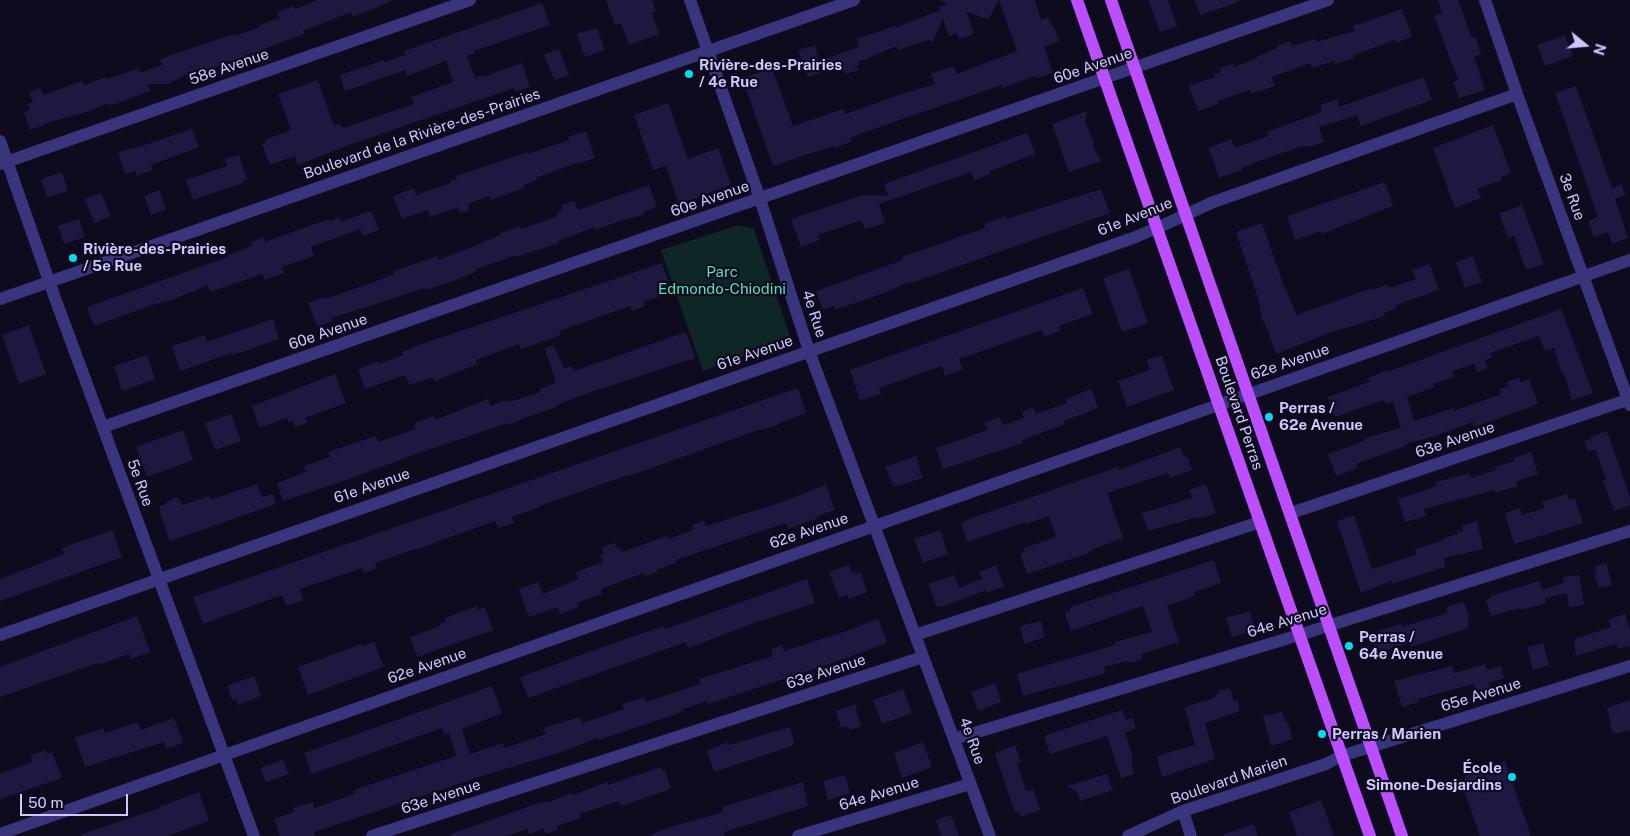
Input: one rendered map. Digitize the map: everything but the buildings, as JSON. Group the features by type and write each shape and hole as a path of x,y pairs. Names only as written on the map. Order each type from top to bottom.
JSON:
{"main road":[{"name":"Boulevard Perras","path":"1077,0 1370,836"},
{"name":"Boulevard Perras","path":"1111,0 1402,836"}],"street":[{"name":"58e Avenue","path":"4,163 470,0"},
{"name":"4e Rue","path":"690,0 760,199 809,351 915,635"},
{"name":"Boulevard de la Rivière-des-Prairies","path":"0,298 854,0"},
{"name":"60e Avenue","path":"103,427 1328,0"},
{"name":"3e Rue","path":"1485,0 1517,94 1629,401"},
{"name":"61e Avenue","path":"0,635 1157,228 1211,203 1517,94"},
{"name":"5e Rue","path":"0,140 4,163 254,836"},
{"name":"62e Avenue","path":"0,834 1630,260"},
{"name":"63e Avenue","path":"1290,512 1629,401"},
{"path":"923,657 915,635 1260,522"},
{"name":"64e Avenue","path":"954,739 1299,635 1630,531"},
{"name":"4e Rue","path":"923,657 990,836"},
{"name":"63e Avenue","path":"372,836 923,657"},
{"name":"65e Avenue","path":"1341,756 1630,666"},
{"name":"Boulevard Marien","path":"1128,836 1183,811 1326,764 1341,756"},
{"name":"64e Avenue","path":"798,836 970,784"},
{"path":"1183,811 1191,836"}],"green space":[{"name":"Parc Edmondo-Chiodini","path":"739,225 754,229 789,333 789,338 703,371 661,250"}],"place":[{"name":"Rivière-des-Prairies / 4e Rue","path":"689,74"},
{"name":"Rivière-des-Prairies / 5e Rue","path":"73,258"},
{"name":"Perras / 62e Avenue","path":"1269,417"},
{"name":"Perras / 64e Avenue","path":"1349,646"},
{"name":"Perras / Marien","path":"1322,734"},
{"name":"École Simone-Desjardins","path":"1512,777"}]}
